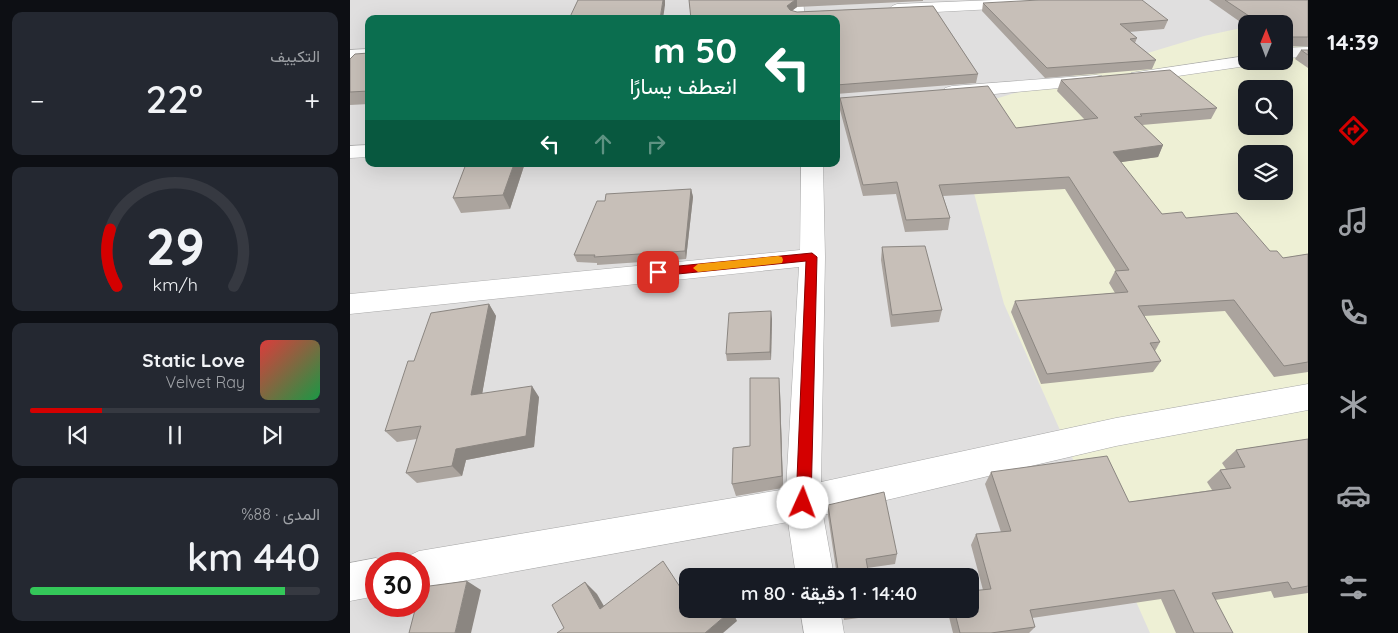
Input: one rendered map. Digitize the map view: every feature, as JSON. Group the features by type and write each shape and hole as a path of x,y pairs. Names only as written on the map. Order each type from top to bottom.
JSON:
{"street":[{"path":"885,10 1090,0"},
{"path":"797,11 816,13"},
{"path":"1293,53 1308,52"},
{"path":"350,55 365,54"},
{"path":"934,94 1115,79 1238,62"},
{"path":"350,152 365,151"},
{"path":"812,167 812,257 803,503 814,568"},
{"path":"350,304 812,257"},
{"path":"430,568 803,503 1116,432 1308,397"},
{"path":"350,582 365,579"},
{"path":"822,618 824,633"}],"shaded area":[{"path":"350,0 1308,0 1308,633 350,633"}],"green space":[{"path":"1308,12 1308,633 1150,633 1004,304 952,112 1204,36 1238,29 1238,70 1293,70 1293,20"}],"building":[{"path":"578,0 663,0 661,15 571,15"},
{"path":"689,0 795,0 787,6 790,10 797,12 933,6 978,74 840,85 840,15 691,15"},
{"path":"1039,0 1142,0 1168,20 1120,24 1137,38 1130,39 1156,60 1047,68 983,3"},
{"path":"1225,0 1308,0 1308,37 1293,37 1293,15 1248,15"},
{"path":"1301,50 1308,50 1308,55"},
{"path":"365,53 365,91 350,92 350,59 355,54"},
{"path":"1170,70 1217,108 1140,114 1142,116 1134,117 1163,145 1113,152 1162,214 1182,212 1186,218 1237,213 1270,251 1277,251 1283,258 1308,254 1308,362 1284,366 1234,300 1138,306 1160,342 1150,343 1161,361 1047,374 1015,301 1128,292 1115,271 1129,270 1069,177 939,185 950,218 906,220 897,182 863,185 840,98 988,86 1016,128 1098,118 1061,80"},
{"path":"465,167 513,167 503,195 453,198"},
{"path":"691,189 685,251 594,257 595,255 574,255 597,201 605,201 606,194"},
{"path":"925,246 942,310 892,315 882,247"},
{"path":"489,304 471,395 532,386 526,436 456,449 452,466 406,473 421,426 385,431 408,361 414,361 431,313"},
{"path":"771,311 770,352 726,354 729,313"},
{"path":"750,378 779,378 782,476 732,484 733,448 750,446"},
{"path":"1308,439 1308,586 1292,589 1288,582 1212,593 1233,633 1194,633 1174,590 1030,610 1035,627 991,633 960,633 956,618 979,618 979,590 991,589 976,534 1011,531 991,472 1107,456 1129,502 1231,488 1220,470 1245,467 1236,450"},
{"path":"884,492 897,554 866,559 868,568 838,568 828,505"},
{"path":"663,561 679,585 679,618 723,618 705,633 557,633 564,628 552,605 585,582 600,609"},
{"path":"467,581 455,633 409,633 413,617 430,617 430,586"}],"slow traffic":[{"path":"698,268 778,260"}],"route":[{"path":"658,272 812,257 803,503"}]}
